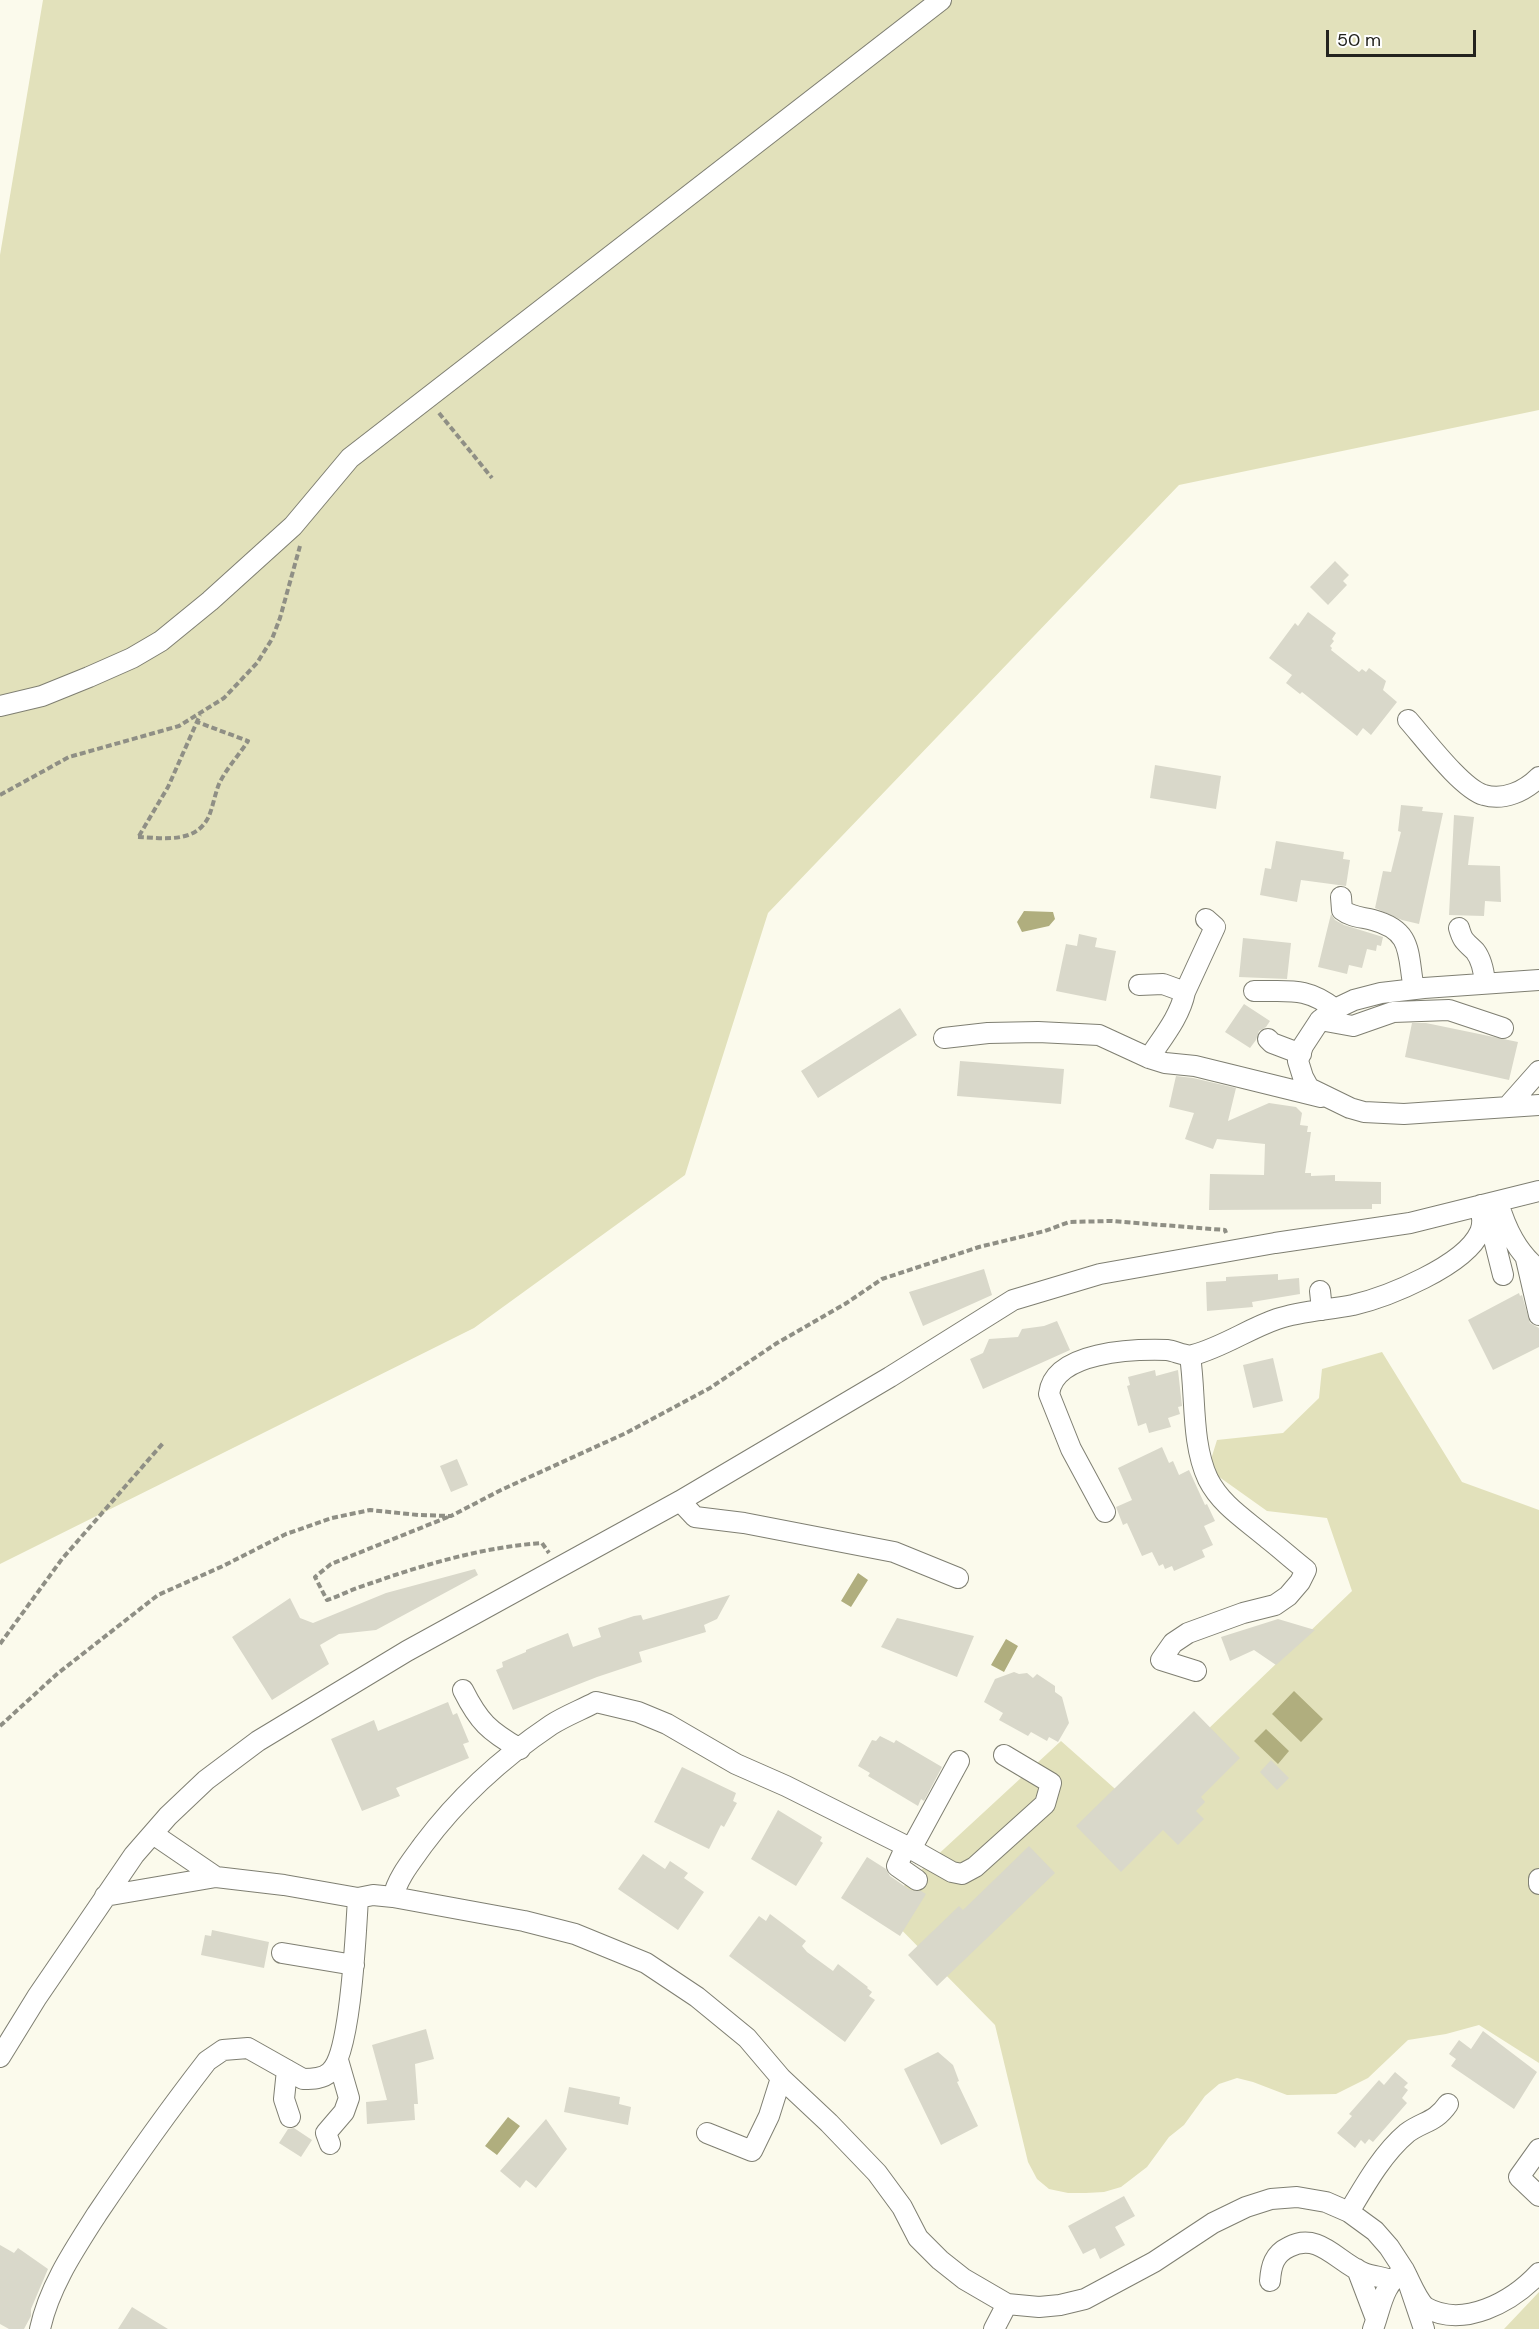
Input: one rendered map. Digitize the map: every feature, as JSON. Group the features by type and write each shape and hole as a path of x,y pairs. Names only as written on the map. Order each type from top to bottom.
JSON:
{"street":[{"path":"0,706 42,696 80,681 132,658 161,641 249,567 303,514 350,459 941,0"},
{"path":"1408,720 1442,761 1482,795 1507,795 1520,792 1539,777"},
{"path":"1341,897 1342,910 1350,916 1384,923 1398,931 1408,946 1414,989"},
{"path":"1149,1058 1183,1003 1185,992 1215,927 1206,919"},
{"path":"1459,928 1463,942 1476,953 1483,969 1485,983"},
{"path":"1539,980 1414,989 1381,993 1354,1000 1328,1015 1303,1046 1299,1061 1303,1077 1310,1088 1364,1112 1383,1114 1539,1105"},
{"path":"1139,985 1163,984 1185,992"},
{"path":"1254,991 1293,990 1321,998 1328,1015 1353,1026 1393,1012 1449,1010 1503,1028"},
{"path":"944,1038 988,1033 1099,1035 1125,1049 1166,1063 1195,1066 1338,1102"},
{"path":"1268,1039 1272,1043 1301,1054"},
{"path":"1508,1106 1539,1071"},
{"path":"0,2057 37,1997 134,1856 168,1816 206,1780 258,1741 407,1651 680,1501 890,1377 1013,1300 1100,1274 1232,1250 1410,1224 1487,1209 1539,1191"},
{"path":"1487,1209 1506,1229 1532,1264 1539,1315"},
{"path":"1487,1209 1503,1275"},
{"path":"1105,1512 1071,1449 1049,1395 1055,1377 1065,1369 1081,1361 1116,1353 1171,1350 1190,1356 1220,1346 1276,1319 1296,1314 1321,1301 1381,1298 1452,1261 1470,1245 1480,1232 1487,1209"},
{"path":"1190,1356 1195,1418 1208,1479 1225,1504 1306,1570 1300,1582 1288,1596 1275,1605 1243,1613 1188,1633 1173,1643 1161,1660 1196,1671"},
{"path":"680,1501 695,1517 744,1523 894,1552 958,1578"},
{"path":"463,1690 472,1709 484,1725 520,1749"},
{"path":"393,1897 397,1883 441,1821 467,1792 552,1724 596,1701 638,1712 667,1724 736,1764 786,1786 952,1872 962,1874 975,1867 1044,1804 1051,1783 1004,1755"},
{"path":"917,1880 897,1866 959,1761"},
{"path":"153,1834 216,1877"},
{"path":"105,1896 216,1877 284,1885 358,1898 373,1895 393,1897 524,1921 564,1931 646,1963 697,1996 738,2031 781,2078 877,2173 902,2207 918,2238 964,2280 1007,2304 1039,2307 1085,2299 1154,2262 1213,2223 1246,2206 1271,2199 1297,2197 1326,2202 1349,2212 1375,2231 1389,2247 1397,2275 1424,2329"},
{"path":"1539,1879 1539,1884"},
{"path":"40,2329 43,2315 72,2253 119,2181 207,2061 223,2050 248,2048 303,2079 312,2079 331,2072 338,2060 346,2021 354,1965 358,1898"},
{"path":"282,1953 354,1965"},
{"path":"330,2144 326,2133 344,2112 349,2098 338,2060"},
{"path":"287,2070 284,2099 290,2117"},
{"path":"707,2133 752,2151 769,2116 781,2078"},
{"path":"1349,2212 1373,2174 1394,2148 1408,2133 1432,2121 1448,2104"},
{"path":"1539,2149 1519,2177 1539,2196"},
{"path":"1270,2281 1270,2271 1276,2256 1284,2249 1299,2242 1316,2243 1364,2273 1397,2275 1424,2306 1440,2315 1476,2323 1508,2301 1539,2273"},
{"path":"1358,2269 1375,2324"},
{"path":"1375,2324 1382,2298 1397,2275"},
{"path":"994,2329 1007,2304"}],"path":[{"path":"427,399 492,478"},
{"path":"0,795 69,757 179,726 224,698 257,663 272,639 300,544 303,514"},
{"path":"197,722 248,741 219,785 208,817 201,829 189,836 138,837 168,787 200,714"},
{"path":"558,1566 542,1543 512,1545 420,1568 364,1585 327,1600 315,1577 331,1564 451,1516 501,1490 626,1433 710,1388 777,1343 845,1304 882,1279 979,1247 1046,1231 1069,1222 1111,1221 1224,1230 1232,1250"},
{"path":"0,1644 62,1559 164,1442"},
{"path":"0,1726 57,1674 158,1595 286,1534 332,1518 370,1510 451,1516"}],"green space":[{"path":"43,0 1539,0 1539,410 1179,485 768,913 685,1175 474,1328 0,1564 0,255"},
{"path":"1382,1352 1462,1482 1539,1510 1539,2063 1479,2025 1446,2034 1408,2040 1368,2078 1336,2094 1287,2095 1237,2078 1219,2084 1205,2096 1184,2125 1169,2137 1147,2167 1121,2187 1104,2192 1086,2193 1068,2193 1049,2189 1037,2179 1028,2162 995,2025 880,1908 1061,1741 1131,1803 1352,1591 1327,1518 1267,1511 1208,1469 1217,1440 1283,1433 1319,1398 1322,1369"},
{"path":"1539,2292 1539,2329 1504,2329"}],"shaded area":[{"path":"1024,911 1053,912 1055,919 1049,926 1022,932 1017,922"},
{"path":"858,1573 868,1580 851,1607 841,1601"},
{"path":"1006,1639 1018,1646 1004,1672 991,1665"},
{"path":"1294,1691 1323,1719 1301,1742 1272,1714"},
{"path":"1266,1729 1289,1751 1278,1764 1254,1741"},
{"path":"508,2117 520,2126 497,2155 485,2146"}],"building":[{"path":"1335,561 1349,575 1343,581 1347,585 1328,605 1310,587"},
{"path":"1308,612 1336,633 1332,639 1334,641 1330,646 1331,650 1359,672 1362,669 1366,672 1369,668 1386,681 1383,690 1397,702 1371,735 1363,728 1357,736 1302,692 1300,694 1286,683 1292,675 1269,658 1295,623 1298,626"},
{"path":"1155,765 1221,776 1216,809 1150,798"},
{"path":"1401,805 1423,807 1422,811 1443,813 1419,924 1402,920 1375,908 1383,871 1391,872 1401,832 1398,831"},
{"path":"1454,815 1474,817 1468,865 1500,866 1501,902 1485,901 1484,916 1449,915"},
{"path":"1276,841 1344,852 1343,859 1350,860 1346,886 1301,880 1297,902 1260,895 1265,868 1271,869"},
{"path":"1331,914 1335,920 1344,925 1383,937 1381,946 1377,945 1376,951 1367,949 1362,968 1349,965 1347,974 1318,967"},
{"path":"1079,934 1097,938 1095,947 1116,951 1106,1001 1056,991 1066,944 1077,946"},
{"path":"1243,938 1291,943 1287,979 1239,977"},
{"path":"1244,1004 1270,1021 1259,1031 1250,1048 1225,1032"},
{"path":"900,1008 917,1035 818,1098 801,1071"},
{"path":"1412,1023 1426,1023 1518,1042 1509,1080 1405,1057"},
{"path":"960,1061 1064,1069 1061,1104 957,1096"},
{"path":"1176,1076 1236,1088 1228,1121 1269,1103 1296,1107 1302,1113 1300,1125 1308,1126 1307,1132 1311,1132 1305,1173 1311,1173 1311,1176 1335,1175 1335,1181 1381,1182 1381,1204 1372,1204 1372,1209 1209,1210 1210,1174 1264,1175 1265,1144 1217,1139 1213,1149 1185,1139 1194,1113 1169,1107"},
{"path":"984,1269 992,1295 923,1326 909,1292"},
{"path":"1278,1274 1278,1280 1299,1278 1300,1294 1252,1302 1253,1307 1207,1311 1206,1282 1226,1281 1226,1277"},
{"path":"1519,1293 1520,1296 1522,1295 1530,1323 1539,1328 1539,1347 1493,1370 1468,1320"},
{"path":"1057,1321 1070,1350 983,1389 970,1359 983,1353 989,1339 1018,1337 1022,1329 1044,1326"},
{"path":"1273,1358 1283,1401 1253,1408 1243,1365"},
{"path":"1155,1370 1156,1376 1178,1370 1182,1406 1178,1407 1180,1414 1168,1418 1171,1427 1149,1433 1146,1423 1138,1426 1127,1386 1130,1385 1128,1377"},
{"path":"1162,1447 1169,1463 1173,1461 1179,1475 1189,1470 1215,1521 1204,1526 1213,1545 1202,1550 1205,1557 1174,1571 1172,1566 1165,1569 1163,1564 1159,1566 1152,1552 1142,1556 1127,1523 1123,1525 1116,1507 1132,1500 1118,1468"},
{"path":"457,1459 468,1485 451,1492 440,1466"},
{"path":"475,1569 478,1575 376,1630 339,1634 320,1645 329,1664 272,1700 232,1637 290,1598 300,1618 313,1623 386,1593"},
{"path":"730,1595 717,1619 704,1625 706,1632 639,1652 642,1662 513,1710 496,1670 503,1667 502,1662 568,1633 573,1647 601,1637 598,1628 634,1616 641,1615 643,1620"},
{"path":"897,1618 974,1636 957,1677 881,1647"},
{"path":"1278,1619 1315,1630 1276,1665 1254,1650 1230,1661 1221,1637"},
{"path":"1014,1672 1027,1673 1033,1678 1037,1674 1055,1686 1055,1692 1062,1697 1069,1723 1058,1742 1049,1737 1047,1741 1031,1732 1028,1736 999,1720 1003,1713 984,1702 995,1679"},
{"path":"448,1702 453,1715 457,1713 469,1742 463,1744 469,1758 396,1788 400,1796 362,1811 331,1739 374,1720 378,1731"},
{"path":"1194,1711 1240,1758 1201,1797 1205,1802 1196,1811 1204,1819 1178,1845 1163,1830 1121,1872 1076,1826"},
{"path":"880,1736 894,1743 896,1740 942,1767 924,1801 921,1799 918,1806 868,1776 870,1773 858,1766 872,1740 876,1741"},
{"path":"1271,1760 1289,1778 1277,1790 1260,1772"},
{"path":"682,1767 736,1793 733,1801 737,1803 724,1827 721,1825 709,1849 654,1822"},
{"path":"778,1810 822,1837 820,1841 823,1843 796,1886 751,1859"},
{"path":"1029,1846 1055,1873 937,1986 908,1955 959,1906 963,1910"},
{"path":"643,1854 665,1869 670,1861 688,1873 684,1878 704,1892 678,1930 618,1889"},
{"path":"867,1857 886,1869 890,1876 910,1890 926,1894 900,1936 841,1898"},
{"path":"770,1914 806,1941 802,1946 807,1952 833,1971 838,1964 872,1992 869,1996 875,2000 845,2042 729,1956 759,1916 766,1921"},
{"path":"212,1930 269,1942 264,1968 201,1955 205,1935 211,1936"},
{"path":"426,2029 434,2059 415,2064 418,2104 414,2104 415,2120 367,2124 366,2102 387,2100 372,2045"},
{"path":"1483,2031 1537,2072 1514,2109 1451,2066 1456,2059 1449,2054 1459,2040 1471,2049"},
{"path":"938,2052 953,2065 959,2081 957,2082 978,2126 941,2145 904,2069"},
{"path":"1395,2072 1408,2083 1404,2087 1408,2090 1402,2098 1407,2103 1373,2142 1369,2139 1365,2144 1361,2140 1355,2148 1337,2133 1352,2116 1349,2114 1379,2080 1384,2085"},
{"path":"569,2087 620,2097 619,2104 631,2107 628,2125 564,2112"},
{"path":"546,2119 567,2149 536,2188 526,2180 520,2188 500,2171"},
{"path":"294,2128 312,2140 301,2157 279,2143 288,2129"},
{"path":"1124,2196 1135,2216 1115,2227 1125,2245 1100,2259 1095,2248 1083,2254 1068,2226"},
{"path":"0,2245 14,2253 18,2248 48,2269 24,2329 9,2329 0,2324"},
{"path":"132,2307 168,2329 118,2329"}]}
